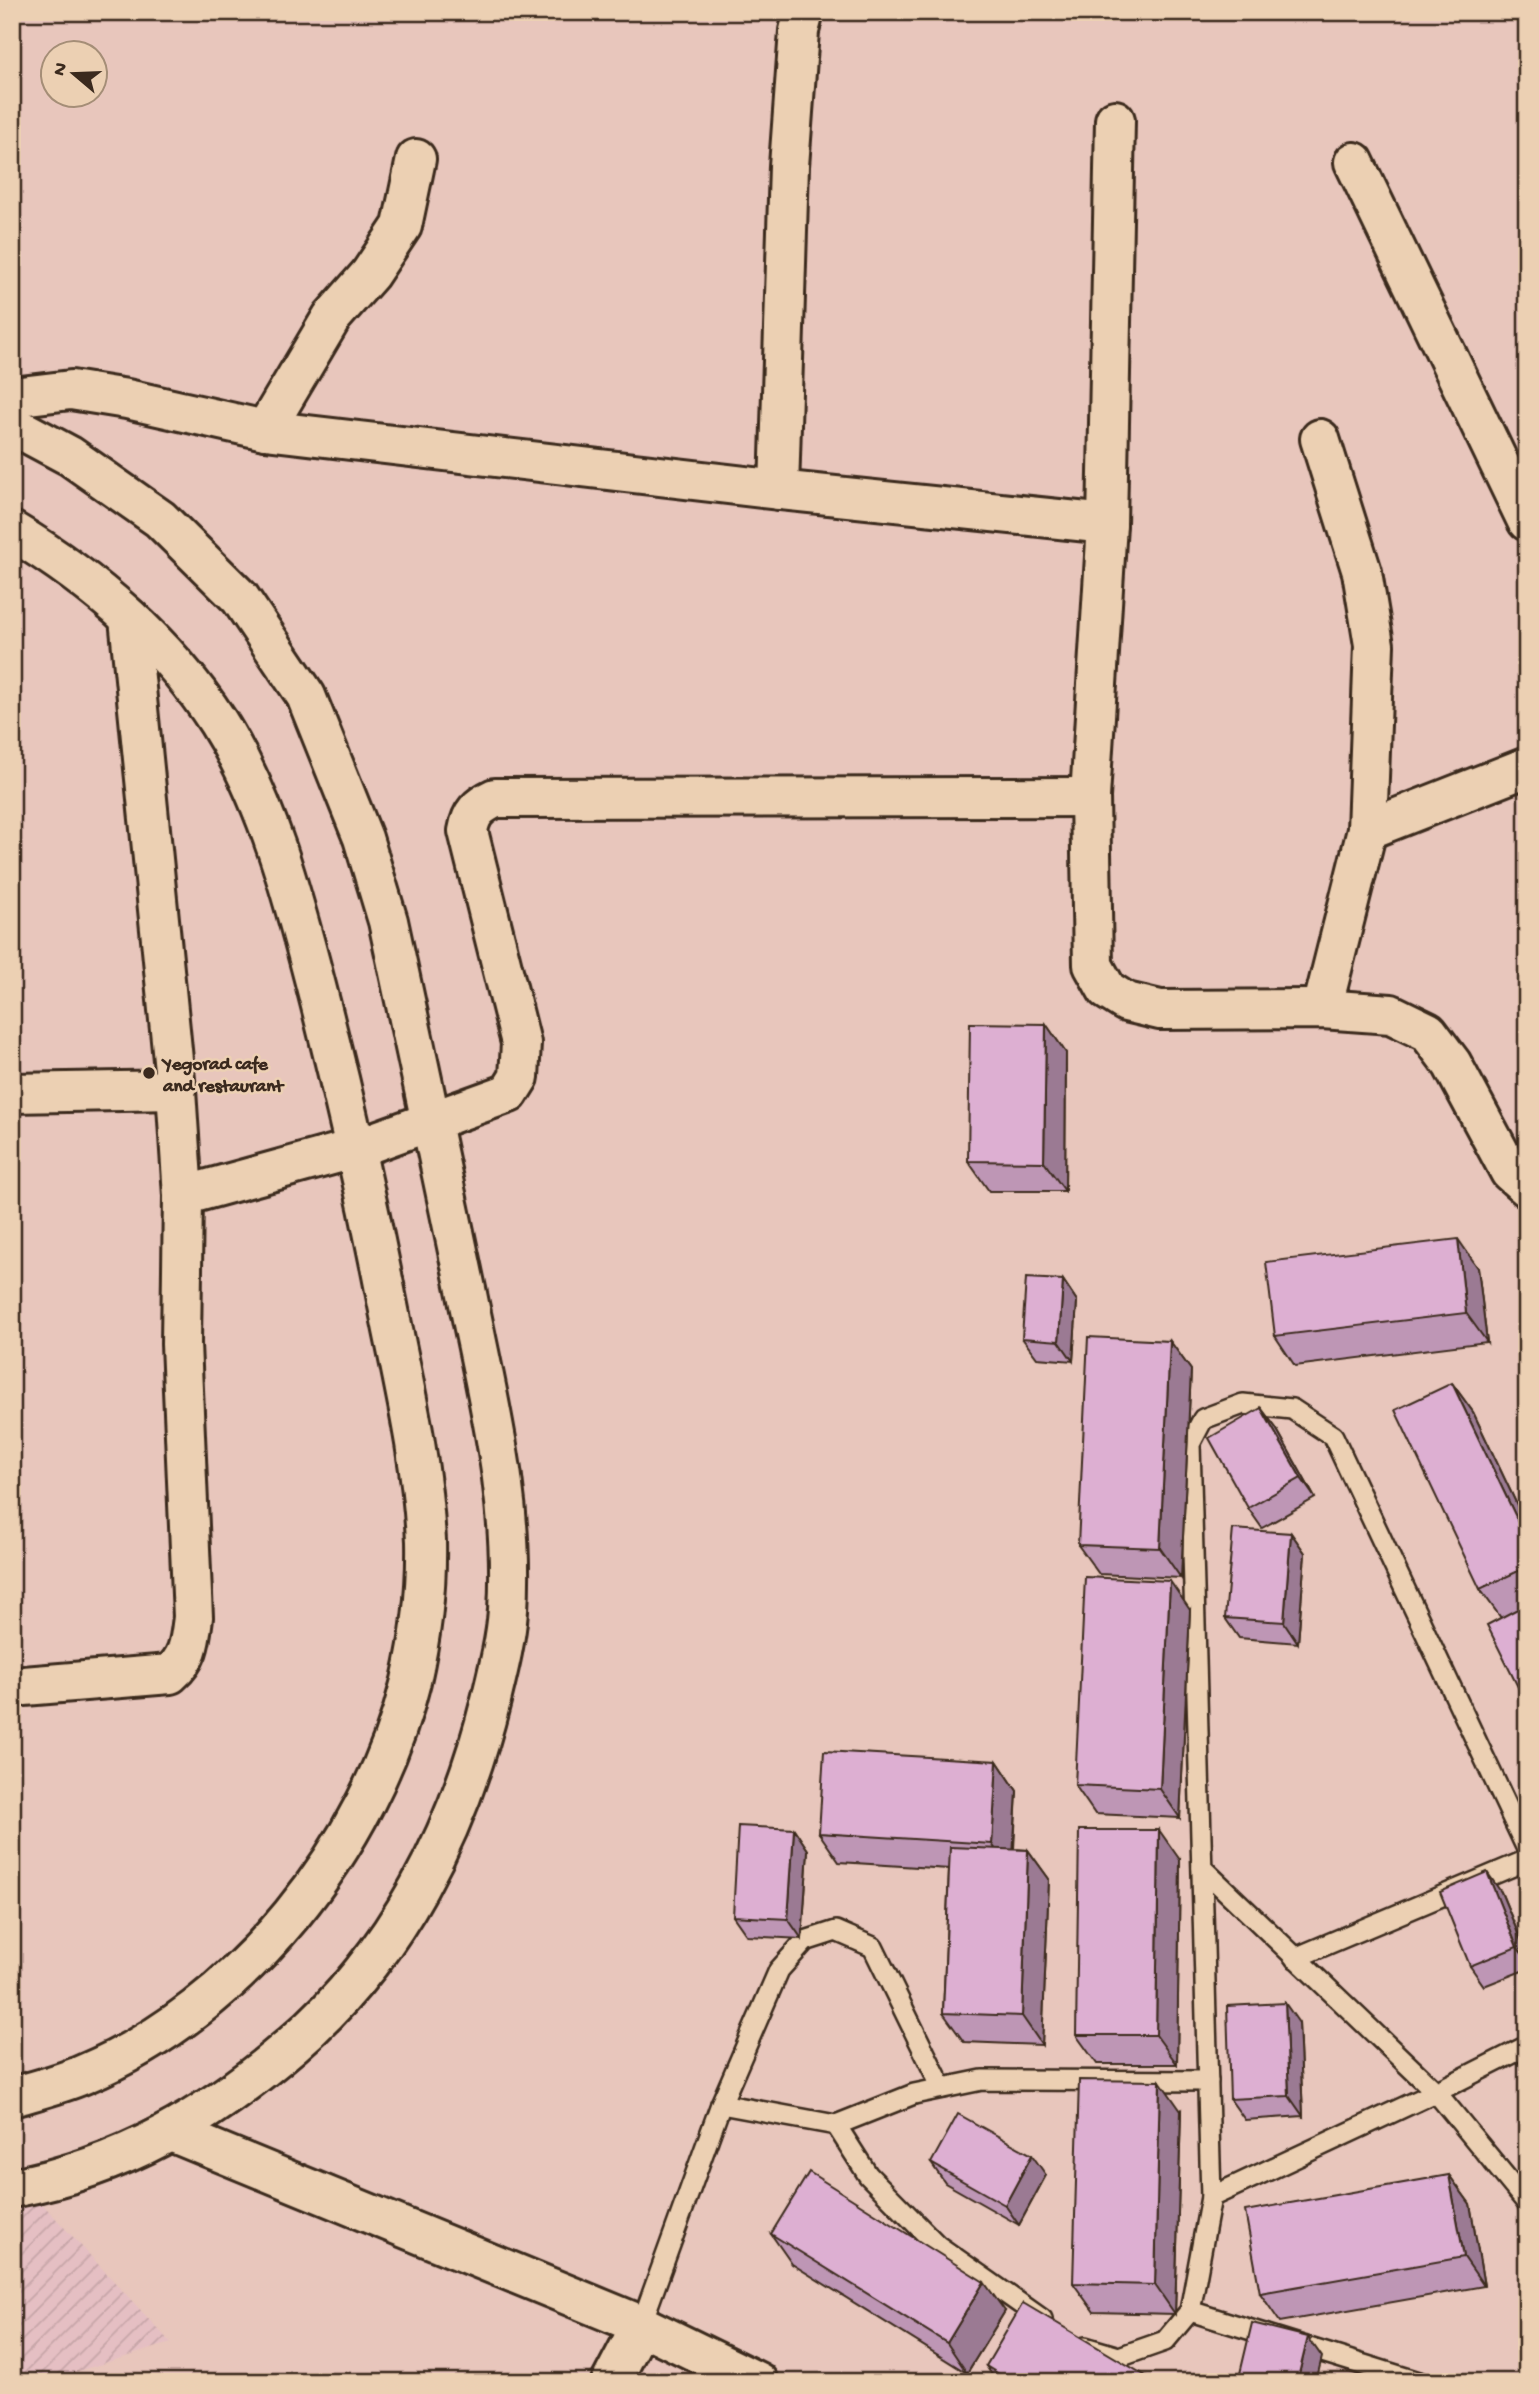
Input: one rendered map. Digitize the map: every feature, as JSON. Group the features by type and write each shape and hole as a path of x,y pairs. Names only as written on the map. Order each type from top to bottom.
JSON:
{"street":[{"path":"779,491 789,166 799,30 804,12"},
{"path":"1115,120 1107,524 1090,797 1093,965 1107,990 1126,1002 1160,1010 1322,1009 1391,1014 1428,1032 1452,1064 1510,1172 1527,1187"},
{"path":"265,430 332,317 370,274 402,226 416,159"},
{"path":"1354,163 1527,522"},
{"path":"12,397 71,390 127,399 265,430 779,491 1107,524"},
{"path":"12,425 71,456 160,519 240,598 306,696 349,800 381,897 432,1124 504,1474 508,1611 499,1666 480,1746 445,1834 415,1896 376,1957 324,2018 239,2090 171,2133 99,2165 12,2188"},
{"path":"1320,439 1362,572 1374,645 1367,830 1322,1009"},
{"path":"12,531 63,562 130,618 174,665 219,723 274,840 301,930 357,1147 419,1468 426,1544 421,1622 410,1683 384,1759 354,1824 306,1898 258,1956 211,1996 155,2036 85,2074 12,2097"},
{"path":"12,1686 170,1674 181,1665 189,1650 193,1617 181,1343 183,1196 176,1090 130,618"},
{"path":"1367,830 1527,767"},
{"path":"183,1196 432,1124 509,1093 519,1077 522,1062 520,1043 468,831 470,817 495,798 1090,797"},
{"path":"12,1093 176,1090"},
{"path":"171,2133 641,2325 758,2382"},
{"path":"611,2382 641,2325"}],"lane":[{"path":"836,2125 868,2175 937,2245 1079,2345 1119,2357 1165,2341 1190,2311 1211,2197 1190,1444 1203,1419 1242,1405 1292,1409 1333,1436 1527,1849"},
{"path":"1295,1958 1527,1860"},
{"path":"1202,1868 1436,2092 1527,2203"},
{"path":"641,2325 721,2104 779,1970 805,1941 836,1931 873,1947 942,2088"},
{"path":"1211,2197 1436,2092 1527,2046"},
{"path":"721,2104 836,2125 914,2094 982,2080 1208,2081"},
{"path":"1190,2311 1419,2382"}],"shaded area":[{"path":"12,2171 171,2343 42,2382 12,2382"}],"building":[{"path":"970,1023 1046,1024 1044,1162 968,1161"},
{"path":"1458,1239 1466,1313 1275,1336 1266,1262"},
{"path":"1026,1278 1063,1280 1059,1341 1022,1338"},
{"path":"1088,1337 1170,1341 1160,1548 1078,1545"},
{"path":"1452,1383 1527,1540 1527,1567 1480,1589 1395,1410"},
{"path":"1261,1408 1301,1478 1248,1508 1209,1438"},
{"path":"1233,1529 1291,1533 1284,1622 1225,1618"},
{"path":"1085,1577 1170,1581 1160,1789 1075,1785"},
{"path":"1527,1604 1527,1705 1487,1625"},
{"path":"824,1751 997,1761 992,1844 819,1833"},
{"path":"738,1826 794,1829 788,1919 733,1916"},
{"path":"1079,1830 1159,1830 1156,2035 1076,2035"},
{"path":"950,1847 1028,1850 1022,2016 943,2013"},
{"path":"1487,1872 1517,1947 1470,1966 1440,1892"},
{"path":"1285,2003 1289,2096 1230,2099 1227,2006"},
{"path":"1079,2080 1160,2081 1155,2285 1073,2283"},
{"path":"958,2114 1032,2155 1005,2205 931,2163"},
{"path":"809,2172 984,2282 947,2343 771,2234"},
{"path":"1449,2175 1464,2257 1260,2293 1245,2211"},
{"path":"1023,2303 1156,2382 1012,2382 986,2366"},
{"path":"1252,2323 1308,2337 1297,2382 1238,2382"}],"place":[{"name":"Yegorad cafe and restaurant","path":"149,1073"}]}
